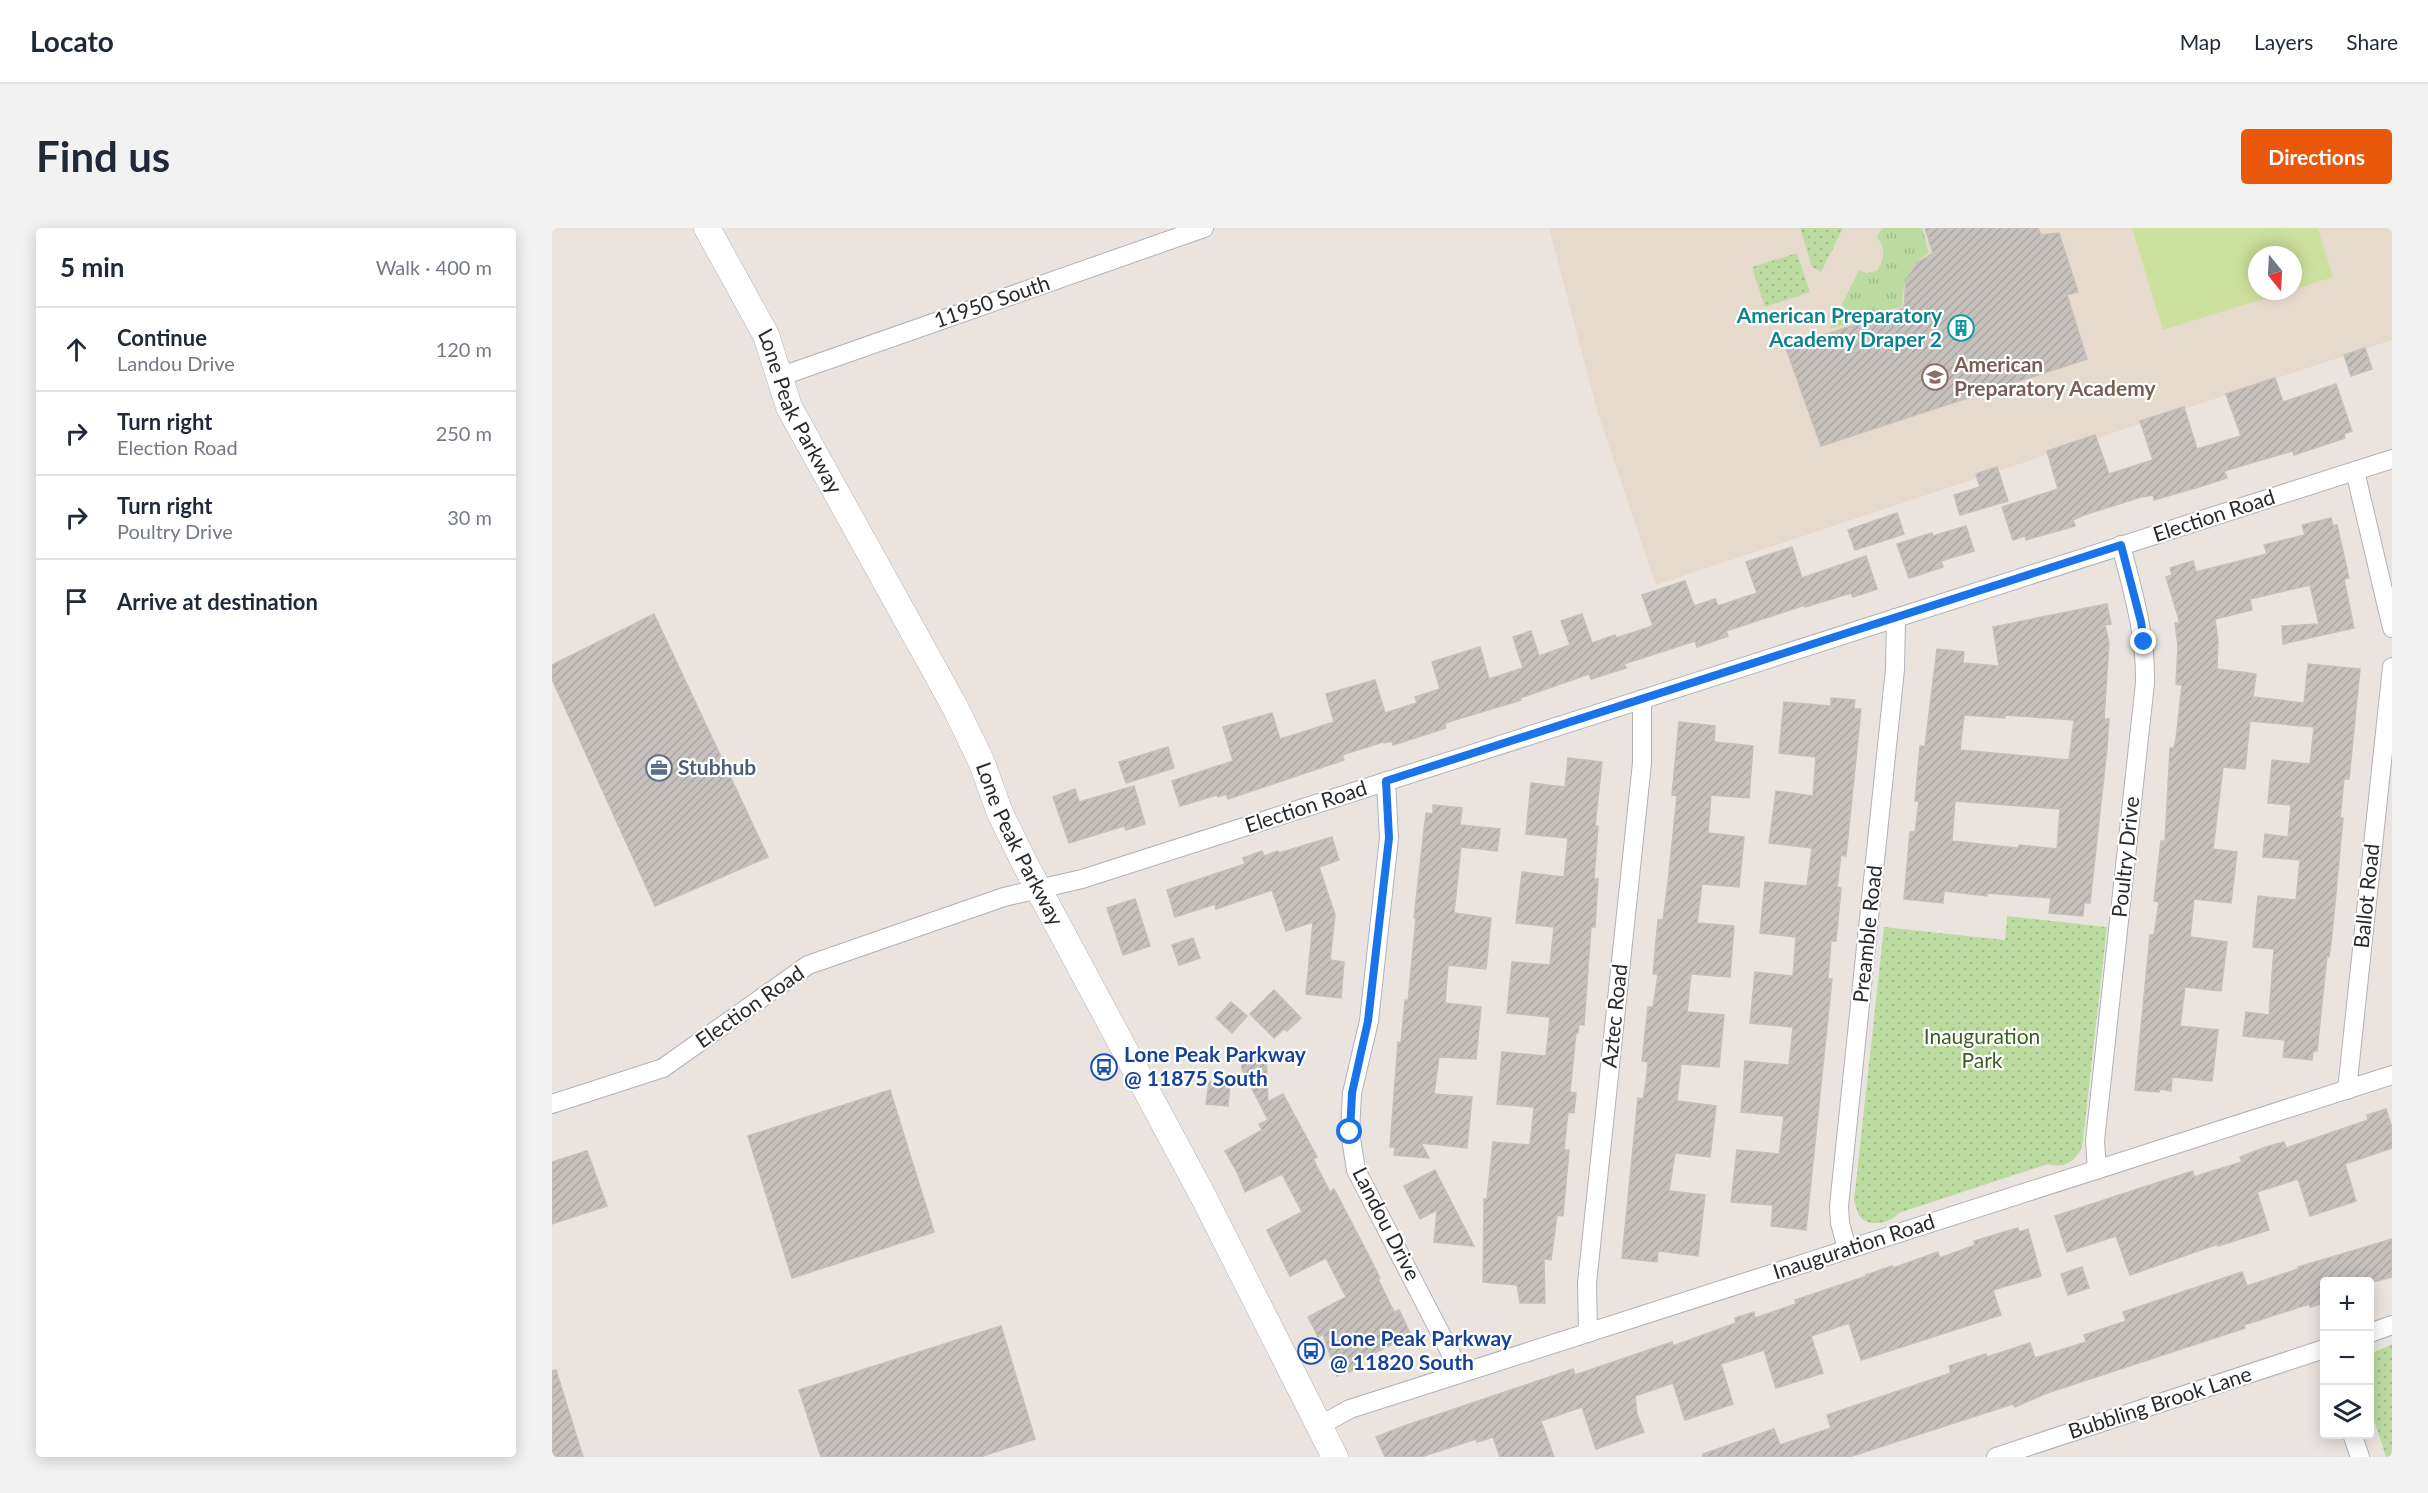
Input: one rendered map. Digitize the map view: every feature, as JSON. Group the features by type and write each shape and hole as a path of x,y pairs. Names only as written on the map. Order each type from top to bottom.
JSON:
{"main road":[{"name":"Lone Peak Parkway","path":"707,228 766,335 789,407 955,707 982,763 1000,813 1203,1196 1335,1457"}],"street":[{"name":"11950 South","path":"779,377 1204,228"},
{"name":"Election Road","path":"552,1104 663,1068 808,965 1004,897 1082,879 2392,459"},
{"path":"2355,471 2392,627"},
{"name":"Poultry Drive","path":"2097,1170 2095,1141 2145,683 2145,652 2141,622 2121,545"},
{"name":"Preamble Road","path":"1847,1250 1840,1223 1839,1206 1895,669 1896,618"},
{"name":"Ballot Road","path":"2347,1090 2392,667"},
{"name":"Aztec Road","path":"1588,1333 1587,1284 1642,763 1642,699"},
{"name":"Landou Drive","path":"1386,781 1388,849 1368,1021 1352,1093 1350,1132 1356,1170 1461,1373"},
{"name":"Inauguration Road","path":"1319,1426 1350,1409 2392,1075"},
{"path":"2374,1332 2392,1325"},
{"name":"Bubbling Brook Lane","path":"1996,1457 2320,1352"},
{"path":"2354,1439 2360,1457"}],"shaded area":[{"name":"American Preparatory Academy","path":"1549,228 2392,228 2392,340 1656,585 1598,414"}],"green space":[{"path":"1800,228 1843,228 1821,272 1812,267"},
{"path":"1882,228 1922,228 1929,253 1911,269 1905,282 1902,306 1830,329 1859,270 1866,273 1877,271 1880,267 1883,250 1877,237"},
{"path":"2132,228 2318,228 2333,277 2302,287 2302,246 2248,246 2248,300 2260,300 2163,330"},
{"path":"1797,253 1810,292 1765,307 1752,267"},
{"name":"Inauguration Park","path":"2007,916 2107,927 2082,1148 2072,1161 2064,1165 2048,1164 1899,1213 1885,1222 1868,1222 1859,1215 1854,1201 1884,927 2005,940"},
{"path":"2392,1344 2392,1457 2386,1457 2374,1420 2374,1352"}],"building":[{"name":"American Preparatory Academy Draper 2","path":"1925,228 2038,228 2041,235 2059,233 2078,292 2067,295 2087,359 1821,446 1786,348 1904,308 1906,279 1917,263 1933,253"},
{"path":"2365,348 2372,369 2351,376 2344,355"},
{"path":"2275,378 2283,402 2336,384 2352,431 2344,434 2345,438 2294,455 2293,451 2224,471 2227,478 2154,500 2153,495 2141,497 2084,515 2073,520 2075,526 2026,540 2025,536 2013,540 2002,507 2058,489 2047,451 2095,435 2109,474 2153,460 2140,421 2184,407 2197,449 2241,436 2226,394"},
{"path":"1997,467 2008,501 1960,515 1954,495 1980,487 1976,474"},
{"path":"1897,513 1904,534 1855,550 1848,530"},
{"path":"2331,518 2333,526 2337,525 2349,578 2344,579 2354,628 2283,644 2282,626 2319,624 2310,585 2250,599 2252,610 2215,619 2218,641 2217,669 2256,674 2253,697 2304,703 2308,664 2360,669 2349,779 2344,779 2340,818 2343,818 2332,935 2329,957 2327,956 2317,1051 2313,1051 2312,1060 2283,1057 2285,1040 2243,1036 2246,1012 2269,1015 2274,949 2253,947 2258,896 2296,900 2300,860 2263,857 2265,834 2288,837 2291,805 2268,803 2272,760 2310,764 2314,727 2250,721 2245,769 2223,767 2213,849 2237,852 2231,903 2194,899 2190,937 2227,942 2221,991 2185,987 2180,1026 2218,1030 2212,1081 2172,1077 2171,1091 2135,1090 2150,935 2154,935 2159,902 2154,901 2161,841 2165,841 2170,748 2174,748 2176,739 2182,685 2176,684 2178,646 2175,623 2180,623 2166,577 2172,575 2170,568 2193,561 2196,572 2267,554 2264,545 2305,535 2302,525"},
{"path":"1966,526 1974,551 1941,561 1943,567 1909,578 1897,544 1932,533 1933,536"},
{"path":"1792,547 1802,578 1866,556 1877,589 1853,597 1851,593 1805,607 1805,605 1726,631 1728,636 1697,647 1695,641 1624,664 1626,668 1591,679 1589,674 1520,698 1521,700 1445,723 1446,728 1393,745 1392,741 1383,742 1342,755 1344,760 1228,799 1226,794 1218,797 1217,795 1180,806 1172,781 1233,761 1223,727 1272,713 1280,739 1300,733 1334,722 1326,694 1375,680 1385,713 1417,703 1415,697 1440,689 1432,662 1480,647 1489,679 1523,668 1513,637 1531,631 1539,656 1570,645 1561,621 1582,614 1592,643 1653,626 1642,595 1685,581 1694,606 1715,599 1718,606 1757,593 1746,562"},
{"path":"2107,604 2111,624 2105,625 2109,643 2104,719 2109,719 2107,748 2090,903 2084,903 2083,916 2049,913 2051,898 1987,893 1987,896 1944,891 1943,903 1904,899 1910,832 1915,832 1919,801 1915,801 1920,746 1925,746 1937,649 1964,652 1963,663 1999,666 1993,627","holes":["1964,715 2005,718 2005,715 2074,720 2069,760 1960,750","1955,801 2060,809 2057,849 2019,845 2018,848 1952,841"]},
{"name":"Stubhub","path":"654,614 768,857 655,906 552,679 552,665"},
{"path":"1831,698 1855,700 1854,709 1861,709 1846,856 1841,855 1837,887 1841,888 1836,941 1831,941 1828,979 1832,979 1806,1230 1771,1226 1773,1205 1731,1202 1737,1150 1779,1154 1784,1116 1741,1112 1745,1061 1789,1065 1793,1027 1750,1023 1755,972 1793,976 1796,937 1760,933 1765,882 1807,886 1812,848 1769,843 1776,791 1813,796 1816,757 1779,753 1784,702 1831,706"},
{"path":"1679,722 1715,726 1714,742 1753,746 1749,798 1711,795 1708,833 1744,837 1739,887 1702,884 1697,923 1734,926 1730,977 1691,974 1687,1012 1724,1015 1719,1067 1681,1064 1677,1101 1716,1106 1710,1157 1675,1153 1669,1191 1705,1195 1698,1256 1658,1251 1657,1262 1622,1258 1638,1098 1643,1099 1646,1082 1648,1062 1642,1061 1648,1007 1653,1007 1658,975 1653,974 1658,920 1663,920 1668,882 1677,796 1672,795"},
{"path":"1168,747 1174,768 1126,783 1119,762"},
{"path":"1568,758 1602,762 1595,826 1598,826 1594,879 1598,879 1595,927 1591,927 1584,1025 1579,1024 1578,1033 1576,1033 1570,1092 1576,1093 1574,1113 1568,1112 1564,1150 1569,1150 1563,1216 1557,1215 1551,1260 1544,1259 1545,1303 1520,1303 1517,1285 1483,1282 1484,1199 1487,1199 1493,1142 1530,1145 1534,1107 1497,1104 1502,1052 1546,1056 1550,1017 1507,1013 1512,962 1550,965 1554,927 1516,923 1522,872 1564,877 1568,838 1526,834 1531,783 1565,787"},
{"path":"1134,786 1145,824 1126,830 1124,826 1069,843 1053,797 1075,789 1079,802"},
{"path":"1433,805 1462,808 1460,825 1500,829 1497,851 1461,847 1454,913 1491,918 1486,969 1448,965 1445,1003 1481,1007 1476,1059 1439,1057 1434,1094 1472,1097 1467,1148 1421,1143 1429,1158 1394,1155 1395,1147 1390,1147 1398,1042 1401,1043 1405,1000 1408,1001 1416,918 1414,918 1426,813 1433,814"},
{"path":"1332,837 1339,860 1319,867 1335,915 1330,960 1344,962 1341,998 1306,994 1313,922 1286,931 1272,890 1216,909 1215,904 1175,917 1167,890 1245,864 1243,858 1262,851 1264,856 1278,851 1279,853"},
{"path":"1135,899 1150,946 1123,955 1107,908"},
{"path":"1193,938 1200,958 1179,965 1172,945"},
{"path":"1274,990 1301,1018 1287,1031 1284,1029 1274,1038 1250,1014"},
{"path":"1231,1002 1247,1016 1232,1033 1216,1018"},
{"path":"1266,1053 1268,1102 1283,1094 1317,1157 1313,1159 1330,1192 1334,1189 1380,1278 1378,1279 1394,1312 1399,1310 1411,1335 1356,1362 1358,1369 1337,1376 1323,1334 1318,1337 1308,1317 1346,1297 1326,1258 1290,1276 1267,1230 1302,1212 1282,1174 1245,1192 1225,1151 1262,1130 1259,1124 1268,1120 1242,1069 1241,1054"},
{"path":"1209,1082 1230,1084 1228,1106 1206,1104"},
{"path":"890,1090 934,1232 792,1278 748,1136"},
{"path":"2386,1109 2392,1128 2392,1148 2345,1164 2356,1201 2310,1216 2298,1179 2257,1192 2269,1230 2218,1246 2218,1244 2130,1275 2116,1236 2067,1252 2055,1216 2193,1171 2194,1177 2242,1162 2240,1157 2266,1147 2284,1142 2286,1148 2368,1120 2367,1115"},
{"path":"587,1151 607,1206 552,1224 552,1162"},
{"path":"1435,1170 1474,1246 1434,1242 1437,1210 1420,1219 1404,1186"},
{"path":"2018,1228 2019,1232 2028,1229 2041,1276 1993,1290 2001,1315 1861,1360 1849,1323 1811,1336 1823,1373 1776,1388 1764,1350 1721,1364 1733,1404 1685,1420 1673,1383 1635,1396 1637,1414 1644,1432 1596,1449 1582,1407 1541,1421 1554,1457 1500,1457 1493,1437 1477,1442 1476,1439 1421,1457 1385,1457 1376,1437 1573,1369 1575,1375 1672,1342 1673,1346 1736,1323 1735,1318 1754,1312 1755,1318 1796,1304 1795,1300 1892,1266 1893,1268 1938,1252 1940,1258 1975,1245 1974,1241"},
{"path":"2392,1239 2392,1277 2374,1281 2374,1277 2320,1277 2320,1304 2310,1307 2309,1304 2244,1325 2245,1328 2047,1393 2015,1407 2013,1404 1849,1457 1703,1457 1703,1454 1774,1429 1780,1445 1831,1428 1827,1415 1951,1373 1949,1366 1986,1354 1987,1357 2030,1343 2035,1358 2086,1342 2084,1335 2126,1321 2123,1312 2242,1272 2247,1286 2298,1269 2298,1267"},
{"path":"2082,1267 2089,1288 2068,1295 2061,1274"},
{"path":"1001,1326 1035,1439 980,1457 821,1457 799,1390"},
{"path":"556,1370 583,1457 552,1457 552,1371"}],"place":[{"name":"American Preparatory Academy Draper 2","path":"1961,328"},
{"name":"American Preparatory Academy","path":"1935,377"},
{"name":"Stubhub","path":"659,768"},
{"name":"Lone Peak Parkway @ 11875 South","path":"1104,1067"},
{"name":"Lone Peak Parkway @ 11820 South","path":"1311,1351"}],"route":[{"path":"1350,1132 1352,1093 1368,1021 1389,838 1386,781 2121,545 2144,642"}]}
